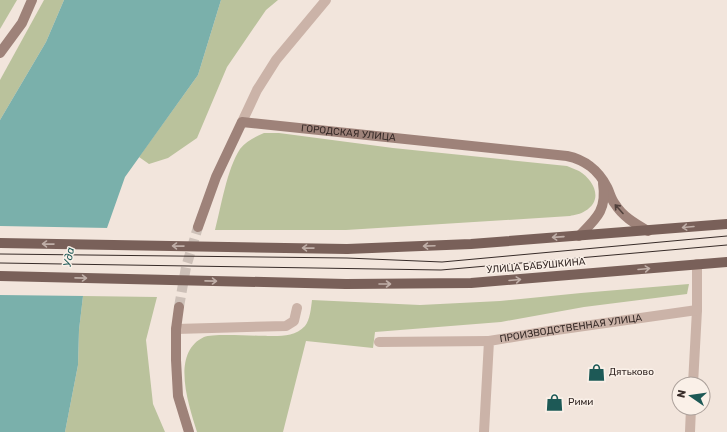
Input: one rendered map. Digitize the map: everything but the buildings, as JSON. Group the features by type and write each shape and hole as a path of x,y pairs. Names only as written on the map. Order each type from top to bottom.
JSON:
{"main road":[{"path":"0,243 346,249 471,244 727,224"},
{"name":"УЛИЦА БАБУШКИНА","path":"0,276 346,284 471,283 727,262"}],"street":[{"path":"0,53 22,23 32,0"},
{"path":"198,227 216,177 257,90 276,60 326,0"},
{"name":"ГОРОДСКАЯ УЛИЦА","path":"242,122 567,156 584,161 602,177"},
{"path":"602,177 615,204 631,221 648,231"},
{"path":"579,236 599,215 604,193 602,177"},
{"path":"693,376 697,264"},
{"path":"179,307 176,329 178,396 188,432"},
{"path":"176,329 286,326 294,321 297,308"},
{"name":"ПРОИЗВОДСТВЕННАЯ УЛИЦА","path":"484,432 489,341 696,310"},
{"path":"379,342 489,341"},
{"path":"690,432 691,416"}],"green space":[{"path":"0,0 17,0 0,29"},
{"path":"44,0 64,0 46,42 0,120 0,80"},
{"path":"221,0 278,0 266,10 227,67 197,138 168,158 149,164 139,157 198,75"},
{"path":"264,133 279,133 393,148 567,166 579,171 589,180 595,190 595,196 591,206 585,211 570,216 346,230 215,230 228,177 235,157 245,144"},
{"path":"689,284 687,294 584,307 501,322 375,332 373,348 306,341 283,432 197,432 190,408 185,381 185,367 187,355 194,345 204,337 209,336 277,336 292,334 301,330 307,323 312,300 420,305 500,301"},
{"path":"83,296 157,297 146,340 153,404 165,432 65,432 78,365 79,330"}],"water":[{"name":"Уда","path":"64,0 221,0 198,75 125,177 83,296 79,330 78,365 65,432 0,432 0,120 46,42"}],"pier":[{"path":"0,226 109,228 85,296 0,295"}],"tunnel":[{"path":"179,307 186,267 198,227"}],"tram line":[{"path":"0,254 347,258 442,262 727,236"},
{"path":"0,263 441,270 727,245"}],"place":[{"name":"Дятьково","path":"596,372"},
{"name":"Рими","path":"555,402"}]}
